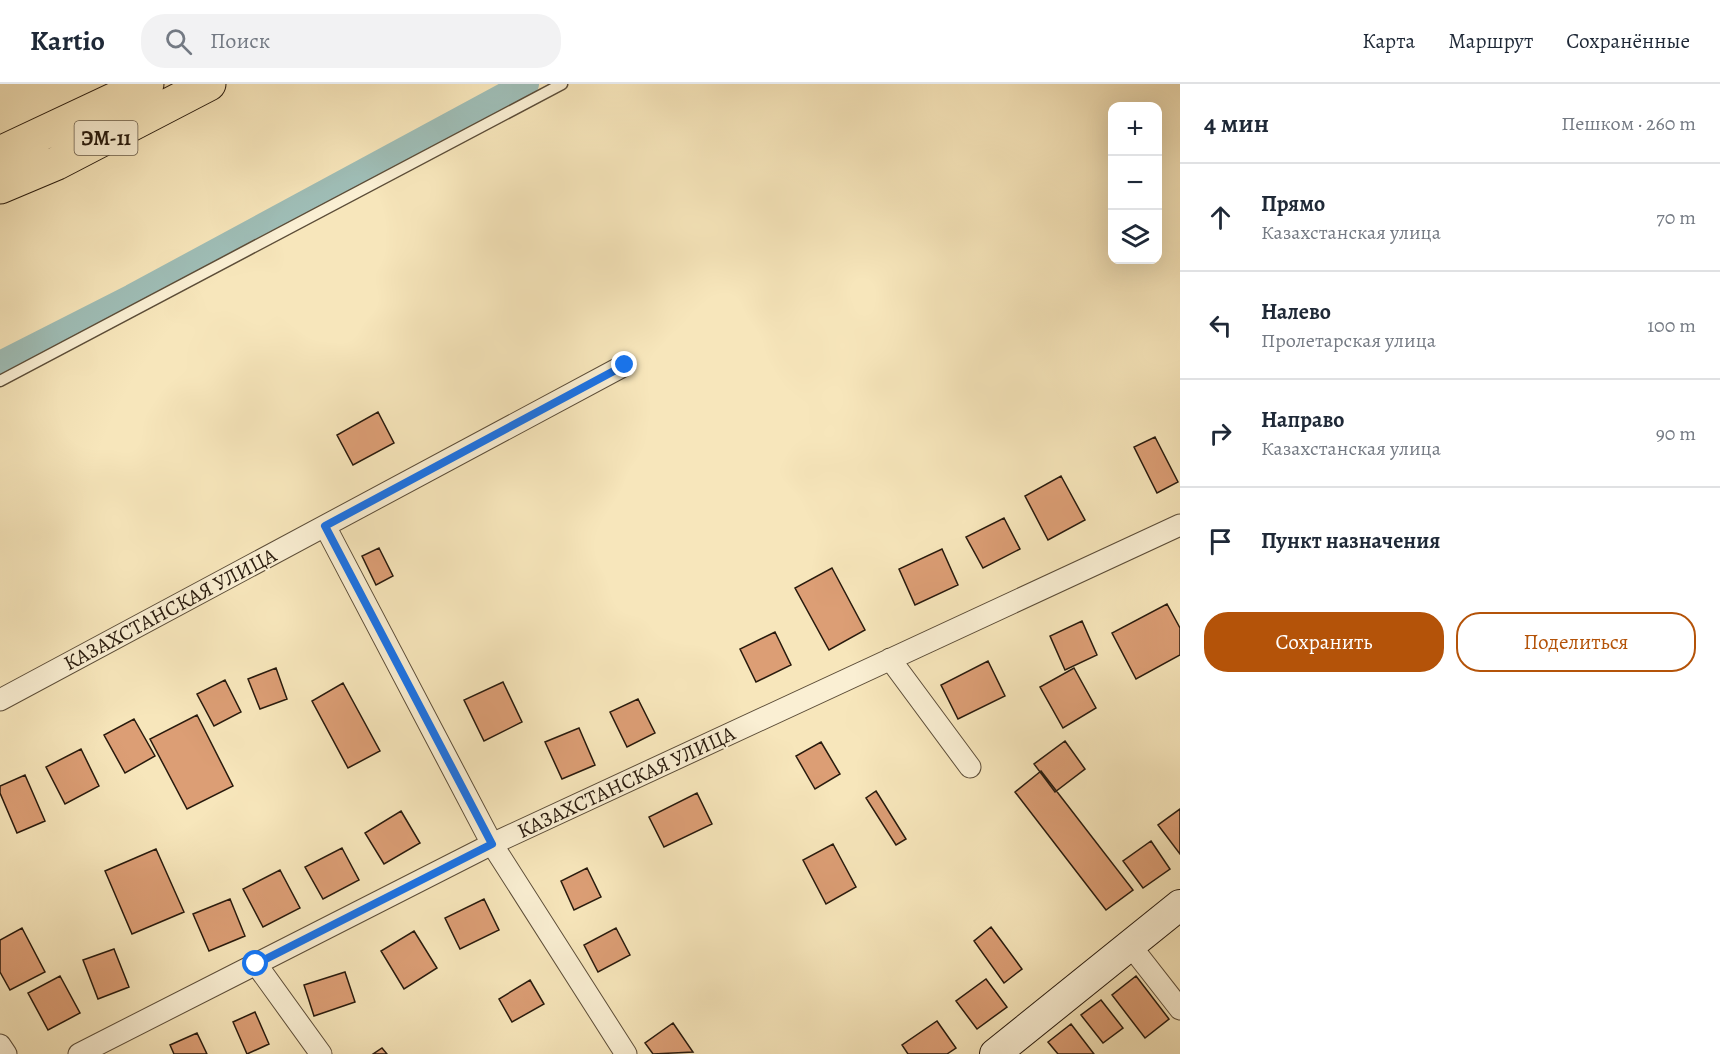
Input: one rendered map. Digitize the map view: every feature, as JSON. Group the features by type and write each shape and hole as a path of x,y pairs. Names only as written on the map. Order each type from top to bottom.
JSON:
{"highway":[{"name":"ЭМ-11","path":"0,153 147,84"},
{"name":"ЭМ-11","path":"0,187 57,163 209,84"}],"street":[{"name":"КАЗАХСТАНСКАЯ УЛИЦА","path":"0,700 625,365"},
{"name":"КАЗАХСТАНСКАЯ УЛИЦА","path":"79,1054 492,844 1180,525"},
{"path":"325,526 492,844 626,1054"},
{"path":"890,659 970,767"},
{"path":"995,1054 1180,905"},
{"path":"1130,945 1180,1009"},
{"path":"256,964 321,1054"},
{"path":"0,1045 6,1054"}],"lane":[{"path":"0,381 562,84"}],"building":[{"path":"378,412 394,443 353,465 337,435"},
{"path":"1155,437 1178,482 1157,493 1134,447"},
{"path":"1061,476 1085,520 1048,540 1025,496"},
{"path":"1004,518 1020,549 983,568 966,537"},
{"path":"379,548 393,576 376,585 362,556"},
{"path":"942,549 958,585 915,605 899,569"},
{"path":"832,568 865,630 829,650 795,588"},
{"path":"1167,604 1180,628 1180,655 1136,679 1112,633"},
{"path":"1082,621 1097,655 1065,670 1050,636"},
{"path":"775,632 791,665 756,682 740,649"},
{"path":"988,661 1005,696 958,719 941,685"},
{"path":"276,668 287,699 260,709 248,679"},
{"path":"1074,668 1096,708 1063,728 1040,687"},
{"path":"225,680 241,712 214,726 197,694"},
{"path":"503,682 522,722 484,741 464,700"},
{"path":"343,683 380,751 348,768 312,701"},
{"path":"638,699 655,733 627,747 610,712"},
{"path":"197,715 233,786 187,809 150,739"},
{"path":"134,719 155,756 125,773 104,735"},
{"path":"579,728 595,765 562,779 545,742"},
{"path":"1065,741 1085,769 1055,792 1034,764"},
{"path":"821,742 840,774 815,789 796,756"},
{"path":"81,749 99,786 65,804 46,767"},
{"path":"1041,771 1133,890 1106,910 1015,792"},
{"path":"25,775 45,821 17,833 0,793 0,786"},
{"path":"876,791 906,839 896,845 866,798"},
{"path":"697,793 712,824 664,847 649,817"},
{"path":"1180,809 1180,854 1158,825"},
{"path":"401,811 420,843 384,864 365,833"},
{"path":"1151,841 1170,869 1143,888 1123,861"},
{"path":"833,844 856,887 826,904 803,860"},
{"path":"342,848 359,880 323,899 305,867"},
{"path":"156,849 184,912 132,934 105,871"},
{"path":"587,868 601,897 574,910 561,881"},
{"path":"280,870 300,908 263,927 243,889"},
{"path":"230,899 245,936 209,951 193,914"},
{"path":"484,899 499,930 460,949 445,918"},
{"path":"991,927 1022,969 1004,983 974,941"},
{"path":"22,928 45,972 10,990 0,972 0,940"},
{"path":"616,928 630,955 598,972 584,945"},
{"path":"414,931 437,968 404,989 381,951"},
{"path":"114,949 129,987 98,999 83,960"},
{"path":"345,972 355,1002 314,1016 304,985"},
{"path":"60,976 80,1013 48,1030 28,993"},
{"path":"1136,976 1169,1019 1145,1038 1112,995"},
{"path":"986,979 1007,1007 977,1029 956,1001"},
{"path":"530,980 544,1004 512,1022 499,999"},
{"path":"1101,1000 1123,1028 1103,1043 1081,1015"},
{"path":"255,1012 269,1044 247,1054 233,1022"},
{"path":"937,1021 956,1048 947,1054 908,1054 902,1045"},
{"path":"673,1023 693,1052 653,1054 645,1043"},
{"path":"1071,1024 1094,1054 1058,1054 1048,1042"},
{"path":"197,1033 207,1054 174,1054 170,1045"},
{"path":"382,1048 387,1054 373,1054"}],"waterway":[{"path":"0,364 132,297 526,84"}],"route":[{"path":"256,964 492,844 325,526 625,365"}]}
